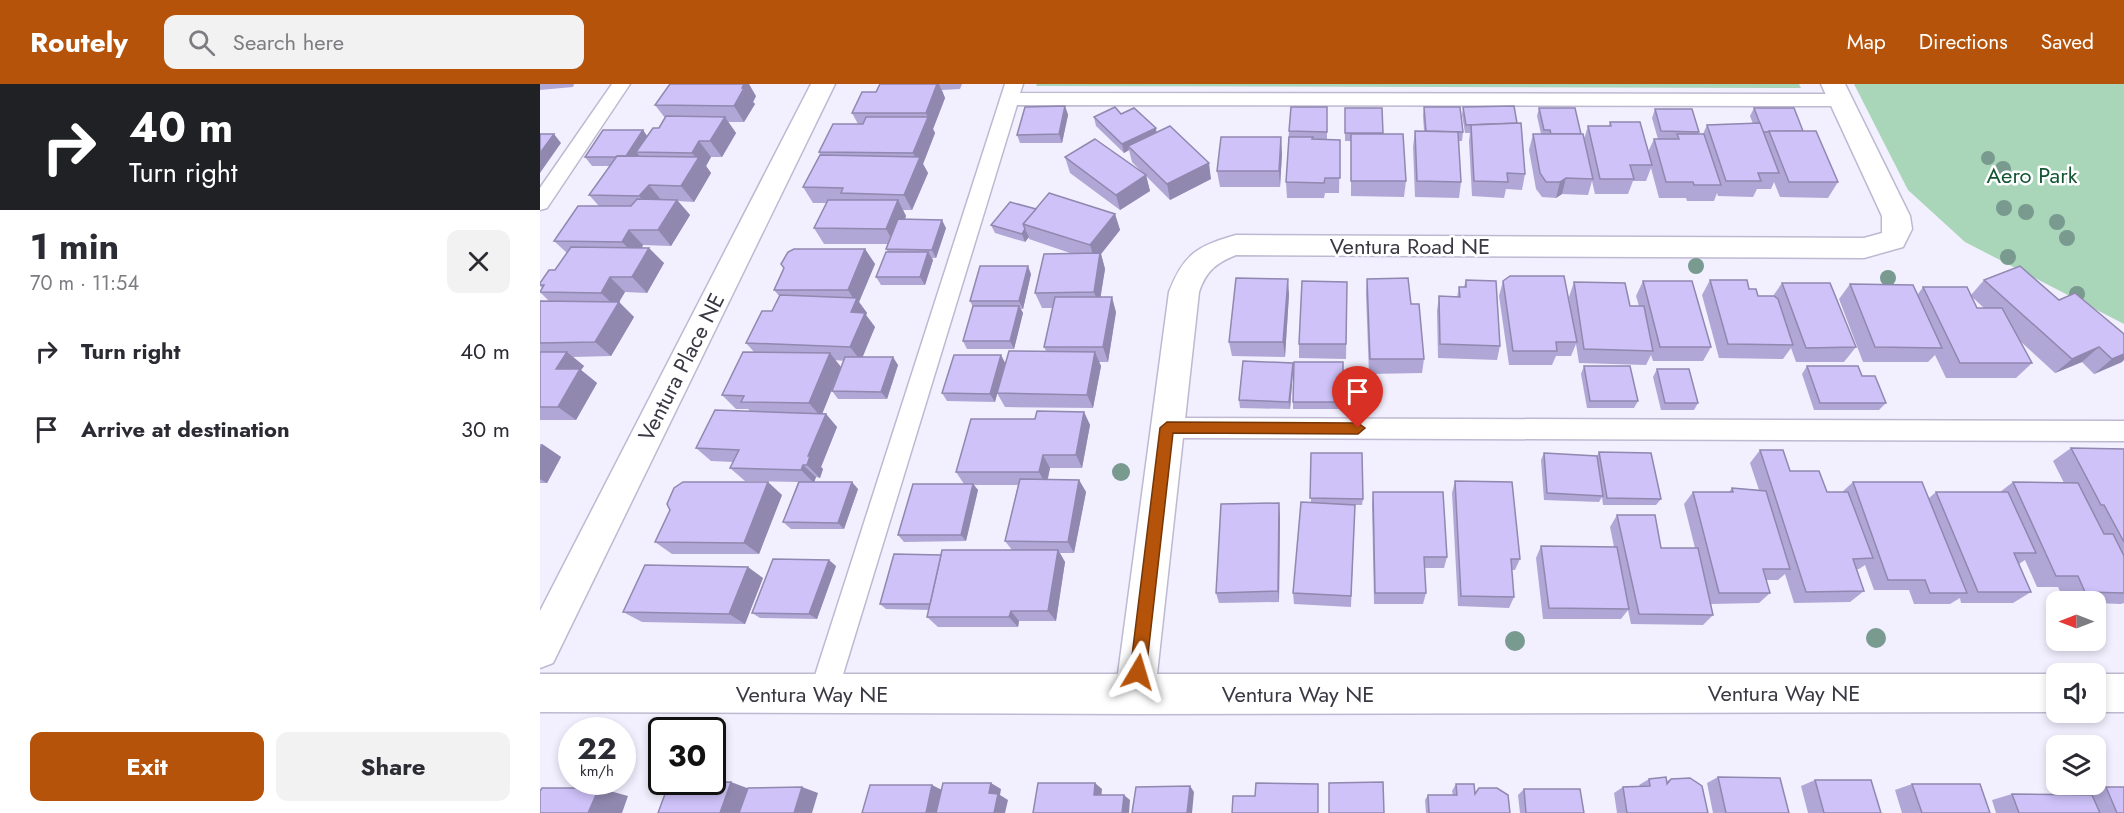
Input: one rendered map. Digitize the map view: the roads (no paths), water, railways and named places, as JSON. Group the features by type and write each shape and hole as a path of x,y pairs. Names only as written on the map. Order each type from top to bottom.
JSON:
{"street":[{"name":"Ventura Place NE","path":"540,650 823,84"},
{"name":"Ventura Road NE","path":"1135,694 1184,292 1190,274 1204,256 1236,245 1864,248 1893,240 1898,229 1896,216 1837,92"},
{"name":"Ventura Way NE","path":"540,693 2046,693"},
{"path":"2106,693 2124,693"}],"lane":[{"path":"540,203 621,84"},
{"path":"823,693 1012,91 1837,92"},
{"path":"1167,428 2124,431"}],"park label":[{"name":"Aero Park","path":"2032,175"}]}
